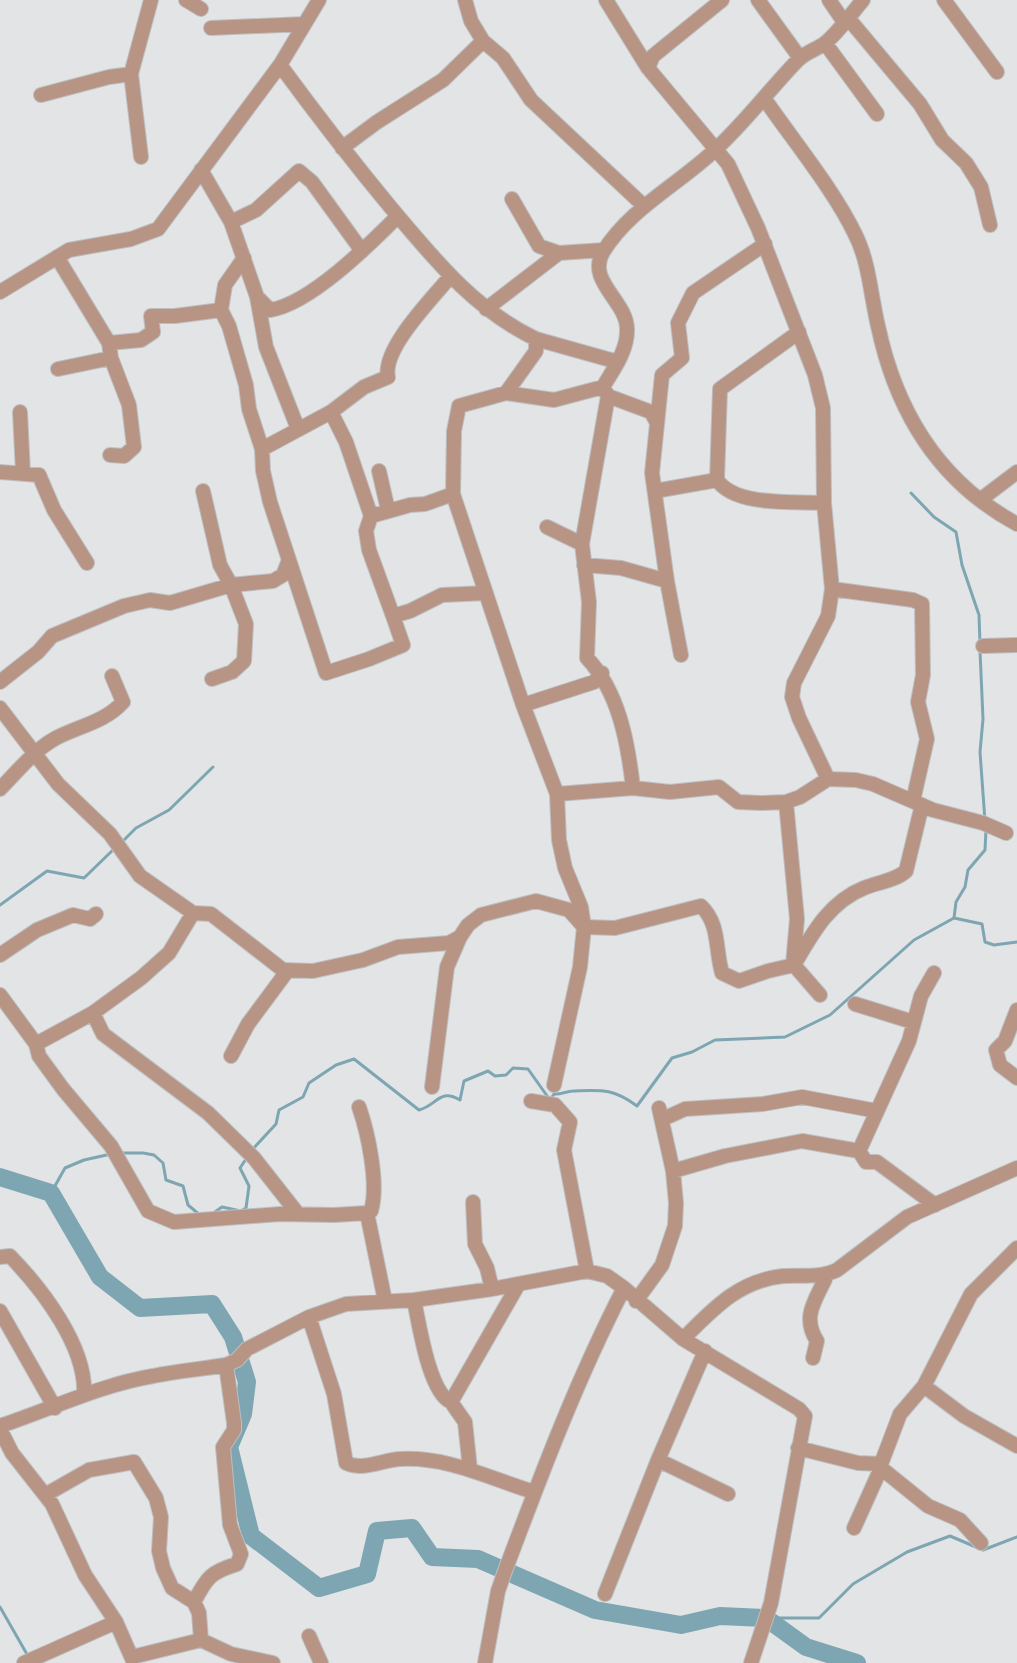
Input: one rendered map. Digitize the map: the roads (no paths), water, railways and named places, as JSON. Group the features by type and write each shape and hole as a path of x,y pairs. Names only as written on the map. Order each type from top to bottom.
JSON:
{"street":[{"path":"141,157 131,74 151,0"},
{"path":"186,0 201,9"},
{"path":"0,292 69,250 131,240 158,229 171,216 201,170 280,65 319,0"},
{"path":"465,0 471,21 483,41 503,58 531,100 644,206"},
{"path":"606,0 648,68 728,164 765,244 799,332 823,408 825,503 832,589 828,616 794,683 792,697 799,718 828,779"},
{"path":"648,68 653,56 722,0"},
{"path":"758,0 800,58"},
{"path":"829,0 920,104 942,140 966,163 981,187 990,225"},
{"path":"633,788 624,727 602,673 587,658 589,602 582,544 605,392 627,339 628,327 624,314 599,273 598,263 604,250 644,206 717,149 800,58 825,43 863,0"},
{"path":"944,0 998,72"},
{"path":"211,28 304,24"},
{"path":"342,148 377,122 443,80 483,41"},
{"path":"825,43 877,114"},
{"path":"280,65 342,148 449,278 486,309 536,339 618,362"},
{"path":"41,95 109,77 131,74"},
{"path":"764,98 856,234 884,356 911,422 930,452 981,500 1017,524"},
{"path":"201,170 231,222 257,297 266,347 298,429"},
{"path":"231,222 256,210 299,171 312,182 362,251"},
{"path":"512,199 539,246 559,253 604,250"},
{"path":"257,297 270,310 295,303 362,251 398,216"},
{"path":"681,655 667,581 652,473 662,375 682,358 678,323 693,293 765,244"},
{"path":"486,309 559,253"},
{"path":"57,257 110,343 111,358 129,405 134,447 124,456 110,455"},
{"path":"244,258 225,285 221,310 229,326 256,438 262,449 263,471 270,502 326,673 403,645 369,550 366,531 371,516 346,442 331,412"},
{"path":"262,449 331,412 364,387 388,377 386,367 391,351 449,278"},
{"path":"110,343 141,340 153,332 151,316 221,310"},
{"path":"799,332 720,389 717,480 731,494 748,499 825,503"},
{"path":"506,393 536,351 536,339"},
{"path":"58,369 111,358"},
{"path":"554,1085 580,967 584,927 581,907 565,868 559,840 557,794 523,705 453,494 454,431 459,406 506,393 555,400 605,392 651,412 657,423"},
{"path":"20,412 23,473"},
{"path":"379,471 388,510"},
{"path":"0,472 39,475 44,481 54,510 87,563"},
{"path":"981,500 1017,472"},
{"path":"655,490 717,480"},
{"path":"203,491 220,565 231,585 246,624 244,661 232,672 212,679"},
{"path":"371,516 388,510 425,504 453,494"},
{"path":"547,527 582,544"},
{"path":"0,682 38,652 52,636 124,606 150,600 170,603 231,585 273,581 283,575 289,560"},
{"path":"584,565 621,568 667,581"},
{"path":"432,1087 447,967 460,937 468,925 481,915 536,901 568,910 584,927 615,928 701,906 711,915 716,930 722,973 739,981 794,965 818,925 845,897 898,878 906,871 927,739 918,702 923,675 922,604 913,600 832,589"},
{"path":"393,615 410,611 442,595 486,593"},
{"path":"983,646 1017,645"},
{"path":"523,705 594,682 602,673"},
{"path":"0,789 55,738 112,714 123,702 112,676"},
{"path":"0,708 58,784 110,834 140,876 193,913 211,914 283,969 313,972 363,960 398,947 449,943 460,937"},
{"path":"557,794 633,788 670,792 718,787 738,802 786,802 828,779 856,780 1006,833"},
{"path":"786,802 797,919 794,965 820,995"},
{"path":"36,1044 93,1013 141,978 169,953 193,913"},
{"path":"0,955 37,930 73,915 90,919 96,914"},
{"path":"231,1056 248,1024 288,970"},
{"path":"859,1151 909,1041 921,996 934,973"},
{"path":"0,995 36,1044 39,1056 63,1089 111,1146 148,1211 174,1222 298,1214 367,1213"},
{"path":"855,1004 914,1022"},
{"path":"1017,1010 1005,1041 996,1050 1000,1065 1017,1078"},
{"path":"93,1013 103,1034 208,1113 249,1154 298,1214"},
{"path":"636,1301 662,1265 675,1226 673,1171 669,1162 661,1113 763,1104 802,1097 877,1111"},
{"path":"531,1101 555,1104 570,1122 564,1150 587,1271"},
{"path":"359,1107 366,1126 375,1198 367,1213"},
{"path":"673,1171 725,1156 802,1141 859,1151 866,1162 877,1162 935,1205"},
{"path":"683,1339 721,1301 746,1285 764,1278 808,1274 826,1275 837,1270 907,1217 1017,1168"},
{"path":"473,1202 475,1244 487,1268 492,1289"},
{"path":"367,1213 385,1301"},
{"path":"854,1528 881,1466 900,1414 924,1386 971,1294 1017,1248"},
{"path":"0,1257 10,1256 50,1303 76,1352 85,1385 84,1395"},
{"path":"273,1663 231,1654 201,1640 133,1660 116,1622 85,1575 45,1496 12,1453 0,1427 55,1408 84,1395 153,1376 237,1358 309,1317 346,1304 414,1299 492,1289 587,1271 607,1276 683,1339 799,1409 805,1416 771,1603 751,1663"},
{"path":"813,1358 817,1341 810,1329 809,1316 826,1275"},
{"path":"451,1402 518,1285"},
{"path":"485,1663 498,1591 505,1570 534,1492 603,1328 624,1288"},
{"path":"414,1299 433,1381 444,1399 451,1402 465,1422 470,1469"},
{"path":"0,1311 55,1408"},
{"path":"309,1317 334,1394 346,1463 353,1466 398,1459 419,1459 470,1469 534,1492"},
{"path":"605,1594 658,1460 705,1351"},
{"path":"194,1602 204,1582 216,1570 237,1563 241,1554 230,1526 223,1447 234,1430 237,1358"},
{"path":"924,1386 964,1416 1017,1446"},
{"path":"798,1448 858,1463 881,1466 928,1506 960,1520 981,1543"},
{"path":"658,1460 728,1494"},
{"path":"45,1496 89,1470 134,1462 156,1498 162,1516 159,1551 172,1588 194,1602 198,1613 201,1640"},
{"path":"24,1663 116,1622"},
{"path":"309,1636 321,1663"}],"waterway":[{"path":"911,493 934,517 956,532 962,565 979,615 980,644"},
{"path":"980,651 983,719 980,752 985,821"},
{"path":"122,842 136,828 169,810 213,767"},
{"path":"954,918 956,902 965,887 968,870 985,850 986,830"},
{"path":"0,905 47,871 84,878 115,848"},
{"path":"251,1151 276,1124 279,1110 303,1097 309,1083 336,1065 354,1059 419,1110 447,1096 460,1100 464,1081 488,1071 495,1076 506,1075 513,1068 528,1069 550,1100 554,1094 570,1091 606,1091 621,1096 637,1106 672,1058 692,1052 715,1040 785,1037 830,1015 914,940 954,918 982,924 985,942 994,945 1017,942"},
{"path":"120,1153 154,1155 163,1163 166,1180 183,1186 188,1205 200,1215"},
{"path":"51,1193 65,1168 84,1160 111,1154"},
{"path":"212,1214 222,1207 241,1211 246,1208 249,1186 240,1168 248,1156"},
{"path":"0,1177 51,1193 100,1277 140,1308 212,1304 233,1337 247,1382 243,1414 229,1447 251,1536 319,1588 367,1574 377,1531 412,1528 432,1557 478,1559 595,1610 681,1625 720,1616 766,1618 806,1647 857,1663"},
{"path":"771,1618 819,1618 853,1584 907,1552 950,1536 983,1550 1017,1537"},
{"path":"0,1607 28,1656"}]}
